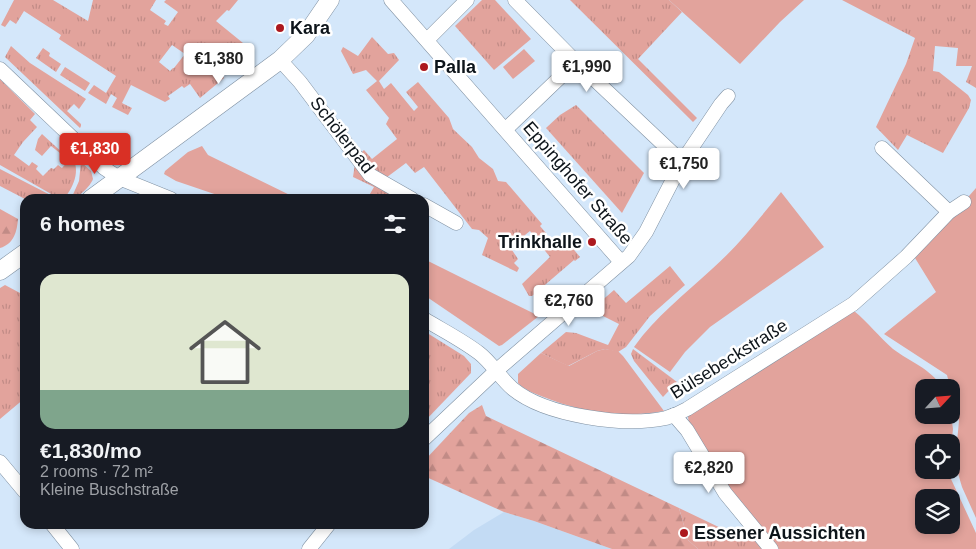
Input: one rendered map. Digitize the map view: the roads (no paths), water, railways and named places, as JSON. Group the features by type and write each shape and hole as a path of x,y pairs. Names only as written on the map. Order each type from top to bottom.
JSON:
{"street":[{"path":"98,194 280,60 306,35 330,0"},
{"name":"Eppinghofer Straße","path":"391,0 622,262"},
{"path":"427,40 466,0"},
{"path":"516,0 576,62 682,162"},
{"name":"Schölerpad","path":"280,60 300,82 370,175 403,194"},
{"name":"Eppinghofer Straße","path":"506,129 576,62"},
{"path":"0,69 104,168 119,178 159,194"},
{"path":"429,434 497,370 622,262 638,245 682,162 720,104 728,96"},
{"path":"882,148 949,212"},
{"name":"Bülsebeckstraße","path":"429,322 479,353 512,388 536,402 562,411 604,420 646,421 674,416 853,304 906,256 949,212 964,202"},
{"path":"429,208 456,222"},
{"path":"0,271 20,257"},
{"path":"674,416 687,430 725,493 772,549"},
{"path":"0,462 20,486"},
{"path":"56,529 72,549"},
{"path":"309,549 324,529"}],"place":[{"name":"Kara","path":"280,28"},
{"name":"Palla","path":"424,67"},
{"name":"Trinkhalle","path":"592,242"},
{"name":"Essener Aussichten","path":"684,533"}]}
